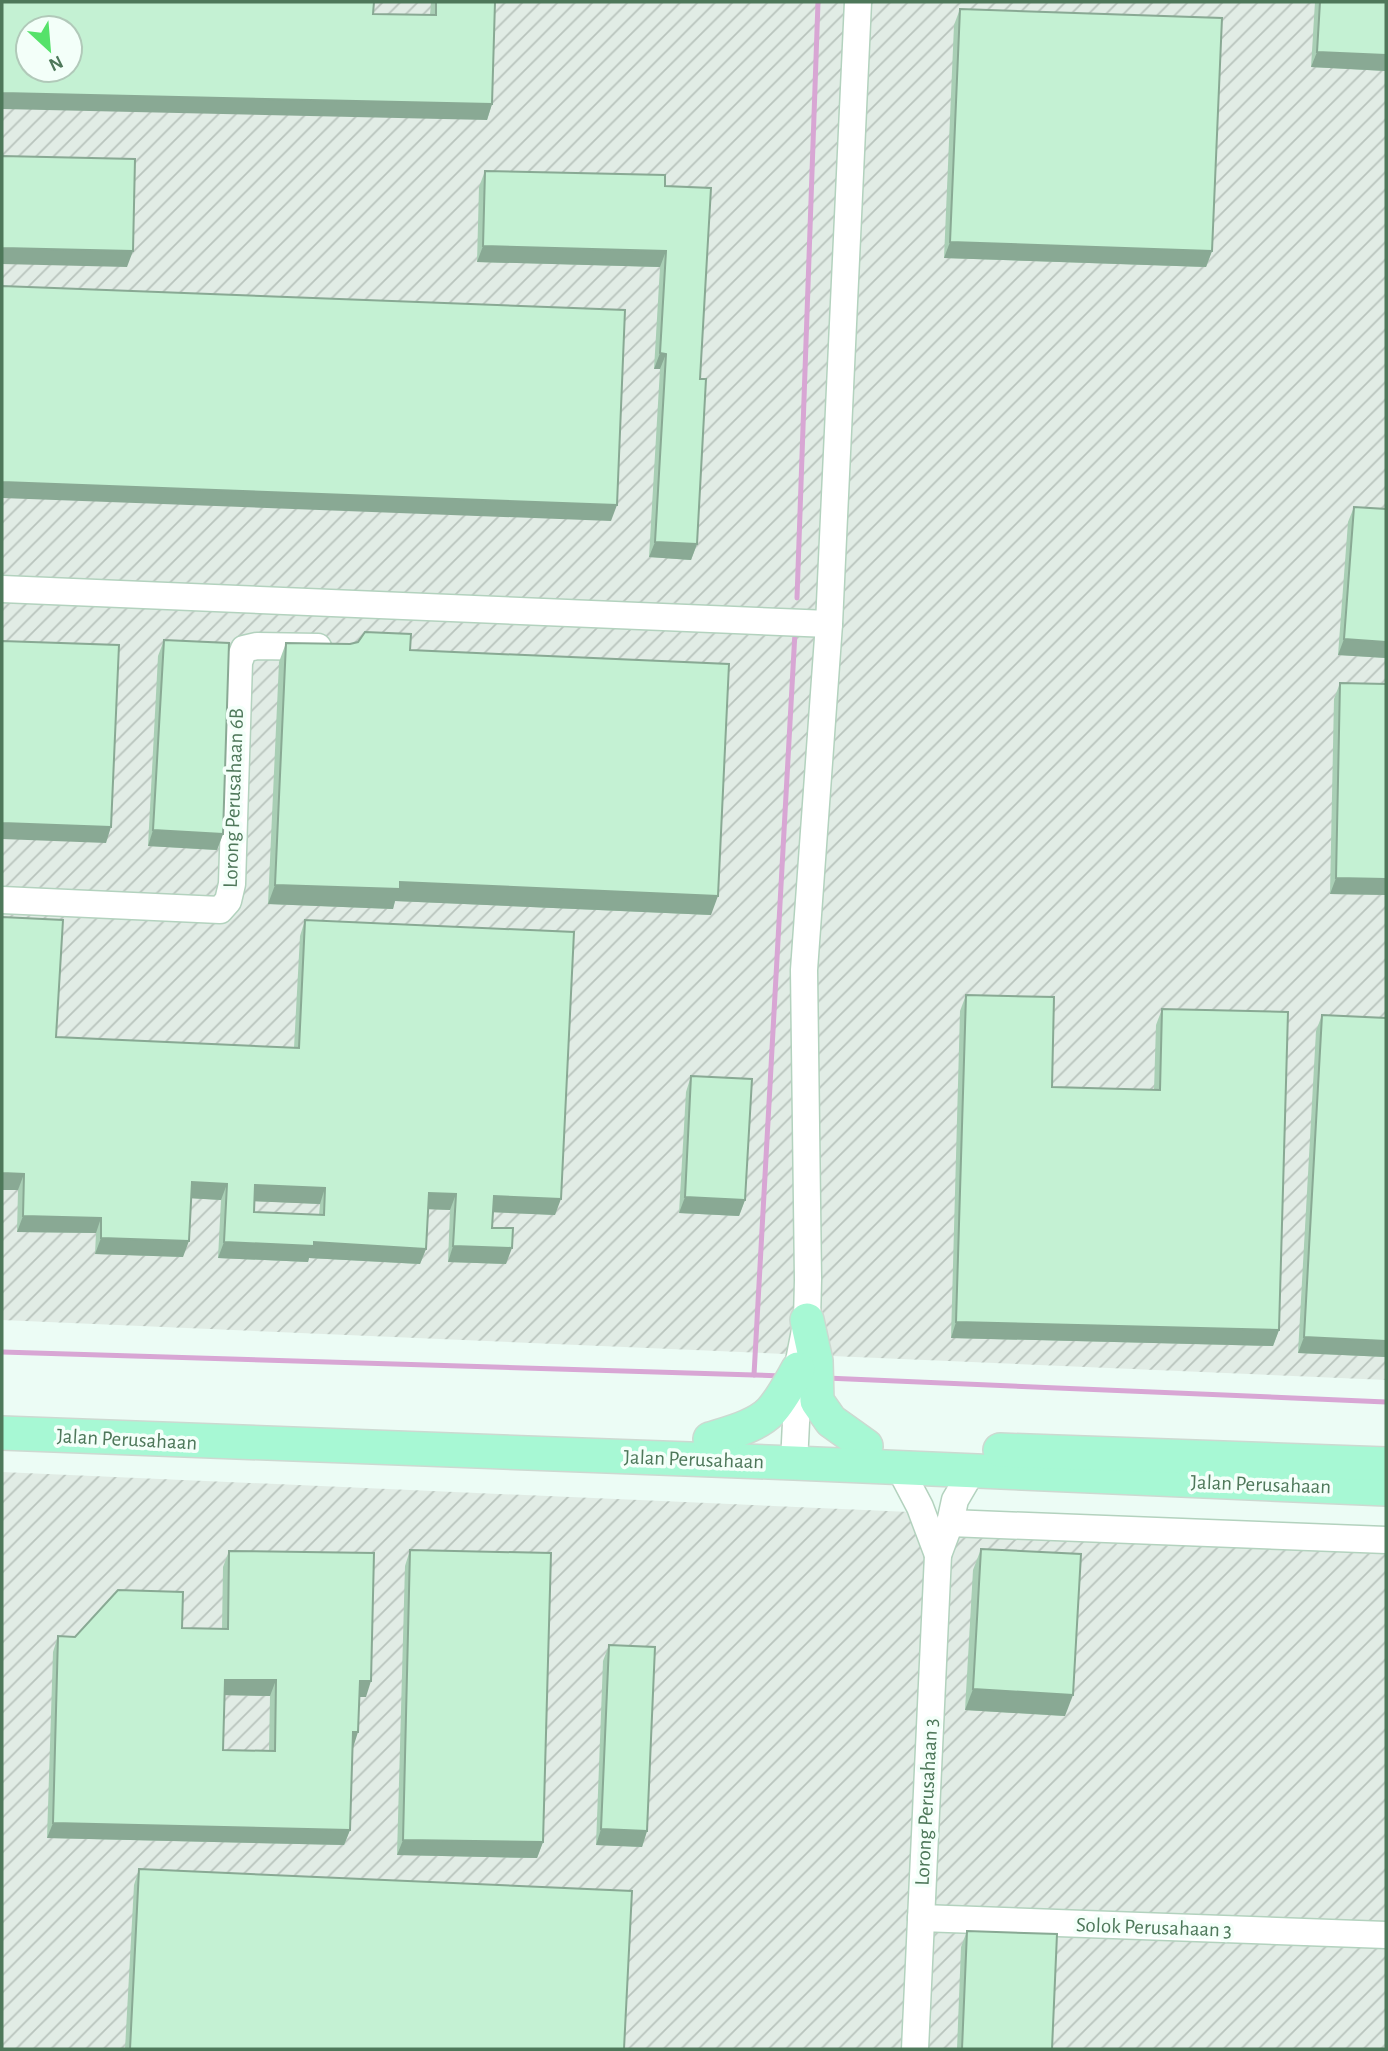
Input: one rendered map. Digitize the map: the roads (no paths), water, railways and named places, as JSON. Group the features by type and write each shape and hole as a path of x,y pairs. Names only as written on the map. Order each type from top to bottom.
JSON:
{"main road":[{"path":"710,1439 769,1414 801,1381 807,1320"},
{"path":"801,1381 831,1421 866,1446"},
{"name":"Jalan Perusahaan","path":"2,1415 608,1438 710,1439 899,1467 1386,1489"},
{"name":"Jalan Perusahaan","path":"2,1433 184,1442 794,1452 866,1446 1386,1464"}],"street":[{"path":"807,1320 804,970 829,624 858,2"},
{"path":"2,589 829,624"},
{"name":"Lorong Perusahaan 6B","path":"2,900 220,910 228,901 232,884 239,662 244,649 257,646 343,648"},
{"path":"794,1452 801,1381"},
{"name":"Lorong Perusahaan 3","path":"899,1467 920,1507 938,1555"},
{"name":"Lorong Perusahaan 3","path":"915,2049 938,1555 955,1500 972,1471"},
{"path":"950,1523 1386,1540"},
{"name":"Solok Perusahaan 3","path":"921,1918 1386,1935"}],"waterway":[{"path":"797,598 818,2"},
{"path":"2,1352 754,1375 795,632"},
{"path":"754,1375 782,1376"},
{"path":"826,1378 1386,1402"}]}
